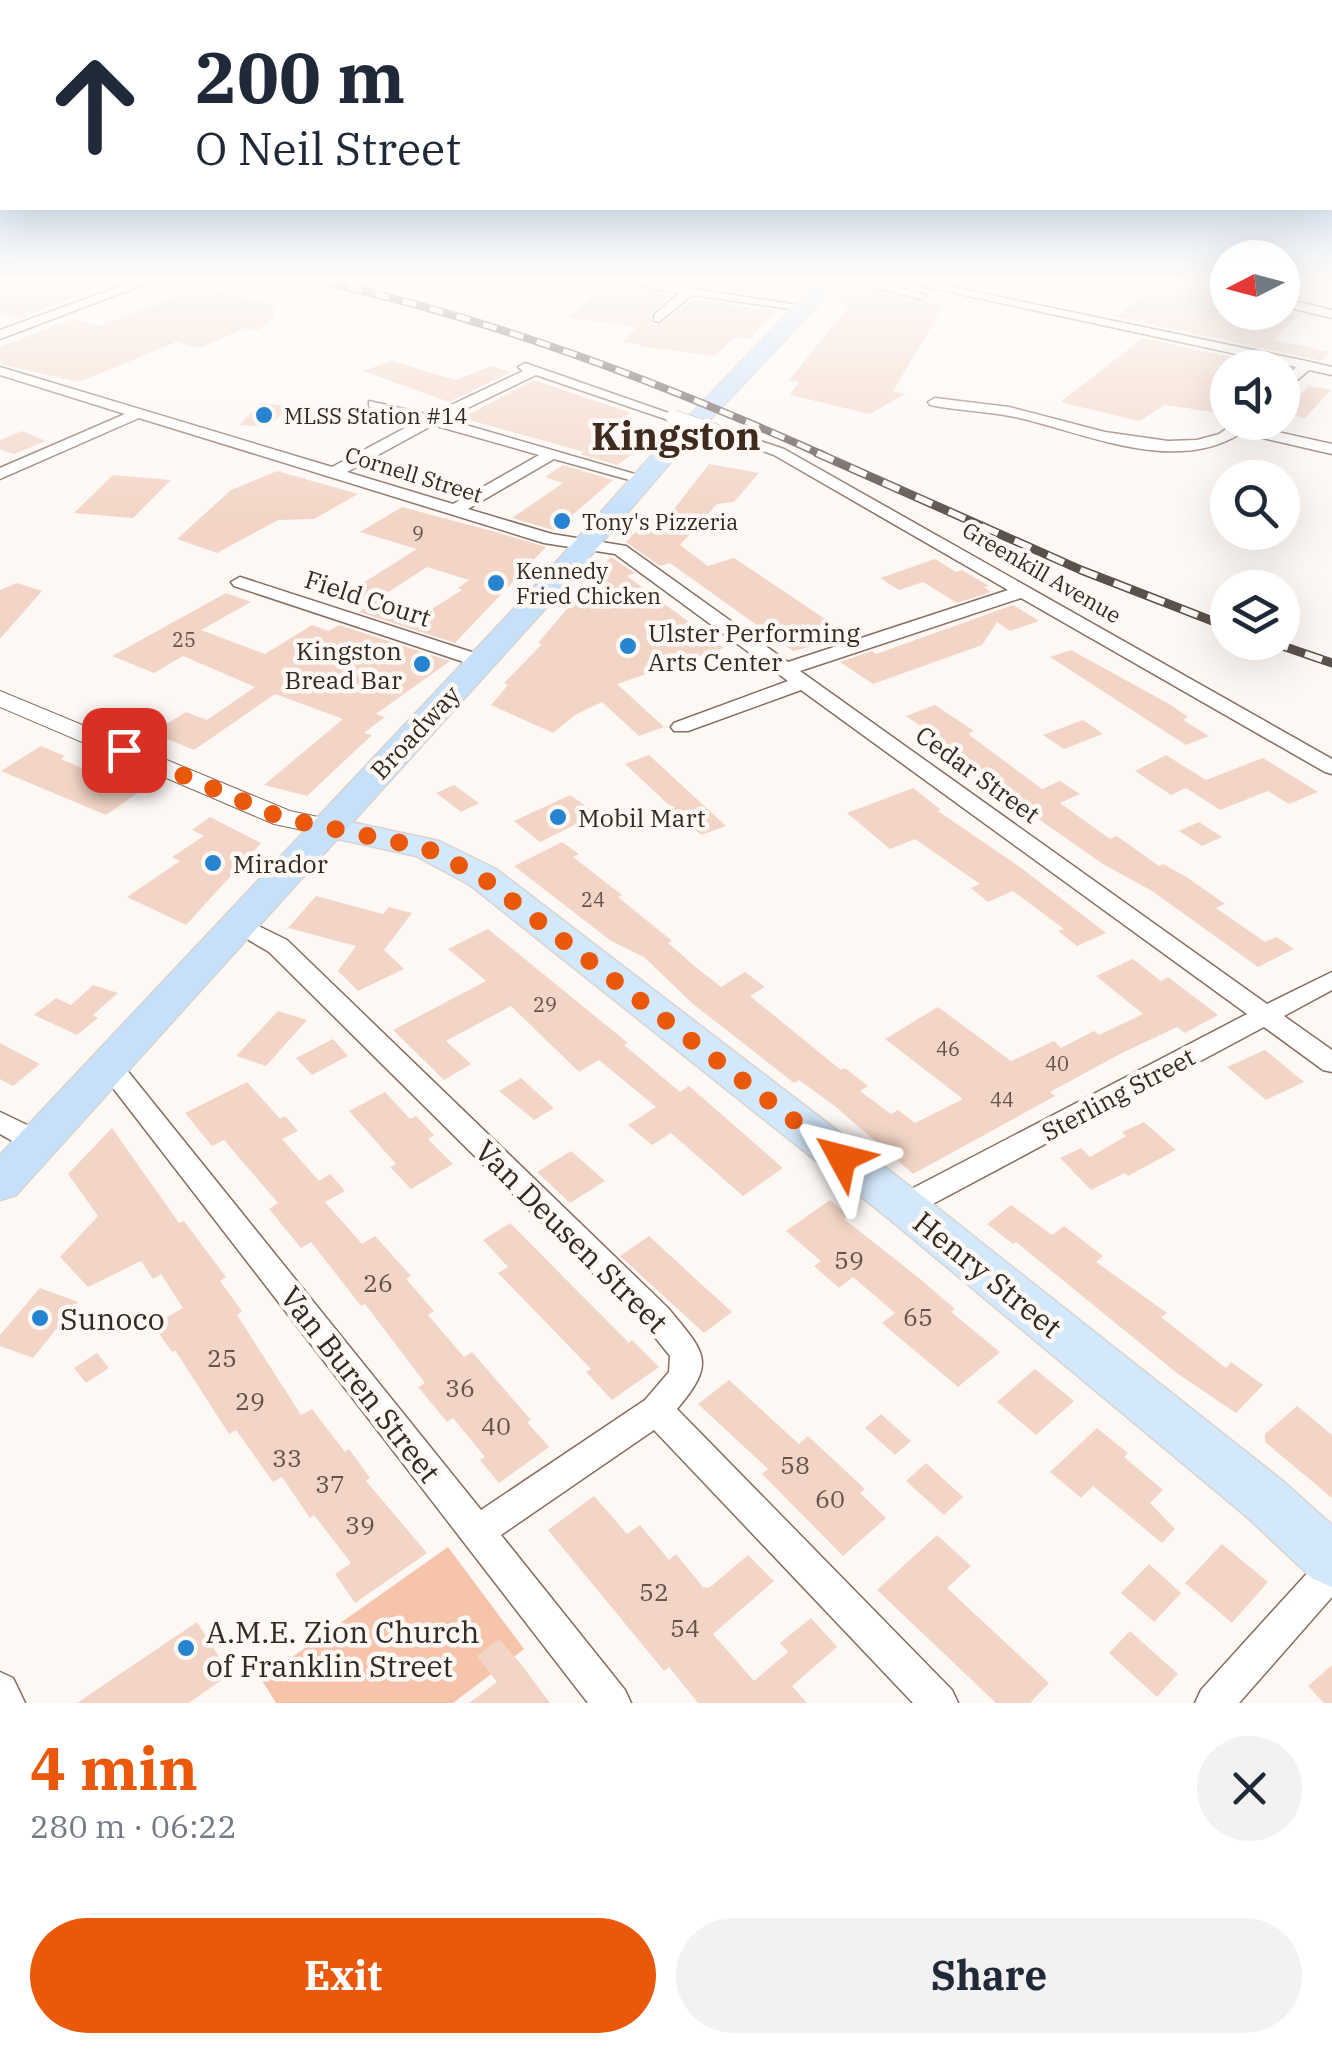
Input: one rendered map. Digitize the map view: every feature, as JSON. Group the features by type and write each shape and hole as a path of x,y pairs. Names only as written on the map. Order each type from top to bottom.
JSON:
{"highway":[{"name":"Broadway","path":"0,1183 754,360"}],"main road":[{"name":"Henry Street","path":"327,828 426,848 483,878 904,1206 1265,1499 1332,1561"}],"street":[{"name":"Greenkill Avenue","path":"516,364 779,452 1332,768"},
{"path":"334,474 431,420 536,370"},
{"name":"Cornell Street","path":"0,371 550,539 586,545"},
{"path":"1300,371 1332,371"},
{"path":"1300,372 1332,382"},
{"path":"935,402 993,408 1145,444 1210,440"},
{"path":"374,404 644,479"},
{"path":"0,474 138,414"},
{"path":"1299,440 1332,449"},
{"path":"454,510 550,454"},
{"name":"Cedar Street","path":"586,545 620,550 1332,1063"},
{"name":"Field Court","path":"240,582 480,661"},
{"path":"681,727 794,676 1024,591"},
{"path":"0,698 282,818 327,828"},
{"name":"Van Deusen Street","path":"238,924 278,946 657,1317 686,1353 685,1377 656,1410 478,1532"},
{"name":"Sterling Street","path":"904,1206 1332,980"},
{"name":"Van Buren Street","path":"109,1066 612,1703"},
{"path":"0,1122 38,1142"},
{"path":"656,1410 939,1703"},
{"path":"1214,1703 1332,1571"},
{"path":"0,1691 6,1703"}],"shaded area":[{"path":"448,1547 524,1649 453,1703 276,1703 261,1679"}],"building":[{"path":"0,360 131,360 79,382 0,364"},
{"path":"805,360 911,360 893,391 905,394 870,414 790,395 799,382 789,380"},
{"path":"1114,360 1210,360 1210,411 1165,405 1139,421 1060,402"},
{"path":"392,361 456,380 491,366 511,372 449,402 363,371"},
{"path":"534,380 631,413 591,432 643,447 617,465 462,418"},
{"path":"1309,386 1331,390 1305,418 1300,417 1300,395"},
{"name":"MLSS Station #14","path":"260,403 290,406 269,427 239,425"},
{"path":"22,431 46,441 14,454 0,449 0,440"},
{"path":"709,464 759,473 734,502 717,504 680,545 708,566 734,558 852,637 793,651 670,563 660,566 626,542 655,512 670,514"},
{"path":"563,465 613,480 562,524 566,525 560,532 512,518 563,483 545,477"},
{"path":"277,471 358,494 314,519 278,520 217,553 177,539 231,490"},
{"path":"113,475 171,480 133,518 74,513"},
{"path":"402,507 546,547 455,643 359,612 380,598 424,614 462,590 458,588 469,580 427,567 373,602 347,593 417,549 360,532"},
{"path":"611,557 635,573 627,576 724,648 617,684 664,727 639,736 602,702 575,715 553,733 491,705 508,685 504,683 542,644 538,643"},
{"path":"935,559 956,572 962,570 989,586 984,587 991,592 957,603 923,582 899,590 880,578"},
{"path":"17,583 42,591 0,639 0,590"},
{"path":"226,593 251,602 201,630 265,654 312,625 329,631 339,625 450,661 376,714 385,717 364,733 372,735 307,796 264,785 343,719 275,694 194,750 122,720 141,710 168,723 186,712 207,720 255,687 183,656 154,673 112,656"},
{"path":"1013,605 1039,621 1010,631 997,622 982,645 873,684 840,662 872,651 876,654"},
{"path":"1071,650 1171,705 1188,717 1183,720 1209,736 1186,745 1050,657"},
{"path":"935,705 974,731 968,734 1042,789 1060,781 1080,794 1060,803 1110,839 1117,836 1159,866 1163,864 1188,878 1225,904 1216,908 1265,942 1277,937 1294,949 1258,967 1152,891 1103,864 1014,802 989,778 926,735 931,733 906,716"},
{"path":"1083,720 1103,734 1064,749 1043,735"},
{"path":"41,746 65,756 61,759 139,792 106,815 1,771"},
{"path":"649,755 726,826 701,835 625,764"},
{"path":"1166,755 1206,780 1263,758 1318,792 1289,804 1268,791 1220,810 1186,788 1171,795 1135,771"},
{"path":"454,785 479,803 461,812 436,793"},
{"path":"913,788 941,810 938,811 1106,933 1077,946 1058,931 1064,929 1013,891 988,902 971,888 980,884 915,839 890,849 847,813"},
{"name":"Mobil Mart","path":"570,795 597,814 540,842 514,821"},
{"path":"210,817 261,843 186,925 127,897 180,861 172,857 204,836 192,830"},
{"path":"1199,822 1222,837 1202,846 1179,831"},
{"path":"562,842 579,854 573,857 622,895 618,897 672,941 668,943 698,969 721,987 745,972 765,987 750,996 841,1070 845,1068 868,1086 860,1091 891,1114 898,1110 915,1123 963,1099 885,1039 938,1007 1011,1061 1054,1041 1061,1048 1094,1031 1099,1035 1143,1014 1096,976 1133,959 1161,981 1168,977 1218,1015 1185,1033 1177,1027 1122,1053 1050,1092 1055,1096 913,1174 836,1107 799,1080 794,1083 693,1004 644,957 611,941 514,866"},
{"path":"316,896 383,914 389,907 412,913 384,950 404,969 358,991 338,971 356,946 288,928"},
{"path":"488,929 628,1043 624,1045 680,1092 689,1086 783,1168 743,1196 671,1133 652,1145 628,1125 656,1107 599,1060 579,1072 511,1006 446,1041 471,1064 444,1080 393,1030 486,981 448,949"},
{"path":"93,985 118,993 93,1015 98,1018 77,1035 34,1015 56,998 71,1005"},
{"path":"278,1011 307,1020 266,1066 236,1056"},
{"path":"333,1039 348,1056 312,1075 296,1058"},
{"path":"0,1043 40,1064 13,1086 0,1079"},
{"path":"1265,1050 1304,1082 1266,1100 1227,1067"},
{"path":"521,1078 554,1108 534,1120 499,1091"},
{"path":"247,1082 280,1119 285,1116 298,1131 282,1139 319,1181 330,1174 345,1191 325,1202 362,1244 375,1236 411,1276 406,1279 434,1311 428,1315 464,1357 472,1352 531,1420 527,1422 549,1447 499,1483 480,1460 485,1457 453,1418 447,1422 418,1387 425,1383 365,1304 361,1306 311,1242 301,1248 269,1209 278,1203 224,1140 212,1146 185,1113"},
{"path":"385,1092 410,1119 416,1116 434,1135 428,1139 453,1164 411,1189 390,1167 396,1164 349,1111"},
{"path":"1144,1122 1176,1150 1128,1176 1125,1173 1091,1190 1060,1158 1081,1148 1090,1157 1126,1136 1122,1132"},
{"path":"112,1128 179,1223 184,1221 226,1277 220,1281 242,1311 237,1315 301,1415 312,1409 345,1452 349,1449 370,1478 366,1481 427,1553 355,1603 335,1574 351,1563 314,1515 310,1518 282,1477 273,1482 236,1430 229,1434 175,1350 172,1352 153,1325 183,1308 161,1274 153,1279 141,1261 88,1287 60,1257 98,1216 68,1174"},
{"path":"571,1151 605,1181 570,1203 537,1172"},
{"path":"830,1200 849,1216 844,1219 919,1278 955,1309 951,1312 1000,1352 958,1387 882,1323 895,1313 853,1277 839,1288 814,1266 821,1261 786,1231"},
{"path":"1011,1205 1052,1235 1064,1226 1103,1256 1096,1262 1167,1313 1161,1317 1226,1368 1231,1362 1263,1385 1236,1413 1178,1374 1016,1242 1013,1244 987,1224"},
{"path":"510,1223 629,1343 632,1340 659,1367 612,1400 586,1372 591,1369 498,1273 508,1267 483,1240"},
{"path":"649,1236 732,1312 704,1333 620,1256"},
{"name":"Sunoco","path":"40,1288 78,1302 33,1358 0,1346 0,1335"},
{"path":"97,1353 109,1368 86,1383 74,1368"},
{"path":"1035,1369 1074,1401 1036,1435 997,1402"},
{"path":"729,1380 799,1444 808,1436 865,1489 860,1493 886,1518 843,1556 762,1474 768,1469 698,1404"},
{"path":"1297,1406 1332,1435 1332,1498 1265,1442 1265,1434"},
{"path":"881,1414 911,1441 895,1455 865,1428"},
{"path":"1097,1428 1128,1453 1124,1457 1163,1490 1150,1503 1175,1529 1162,1543 1093,1486 1081,1498 1050,1472"},
{"path":"926,1463 963,1497 944,1515 906,1481"},
{"path":"594,1496 627,1534 640,1525 669,1560 676,1554 703,1587 709,1588 748,1555 774,1581 713,1634 754,1681 788,1652 780,1643 811,1618 837,1647 792,1686 807,1703 698,1703 669,1667 664,1671 548,1530"},
{"path":"937,1535 971,1566 947,1588 1049,1683 1030,1703 996,1703 877,1590"},
{"path":"1222,1544 1268,1582 1232,1623 1185,1583"},
{"path":"1149,1564 1181,1593 1154,1622 1121,1593"},
{"name":"A.M.E. Zion Church of Franklin Street","path":"197,1622 230,1674 189,1703 77,1703"},
{"path":"1130,1631 1178,1674 1157,1697 1109,1653"},
{"path":"499,1639 550,1703 469,1703 497,1682 477,1656"},
{"path":"1332,1665 1332,1703 1324,1703 1308,1686"}],"railway":[{"path":"591,360 823,455"},
{"path":"817,453 1081,570 1210,620"},
{"path":"1300,652 1332,663"}],"place":[{"name":"MLSS Station #14","path":"264,415"},
{"name":"Tony's Pizzeria","path":"562,521"},
{"name":"Kennedy Fried Chicken","path":"496,583"},
{"name":"Ulster Performing Arts Center","path":"628,646"},
{"name":"Kingston Bread Bar","path":"422,664"},
{"name":"Mobil Mart","path":"558,817"},
{"name":"Mirador","path":"213,863"},
{"name":"Sunoco","path":"40,1318"},
{"name":"A.M.E. Zion Church of Franklin Street","path":"186,1648"}],"district":[{"name":"Kingston","path":"676,435"}],"route":[{"path":"124,750 282,818 394,840 456,861 842,1158"}]}
